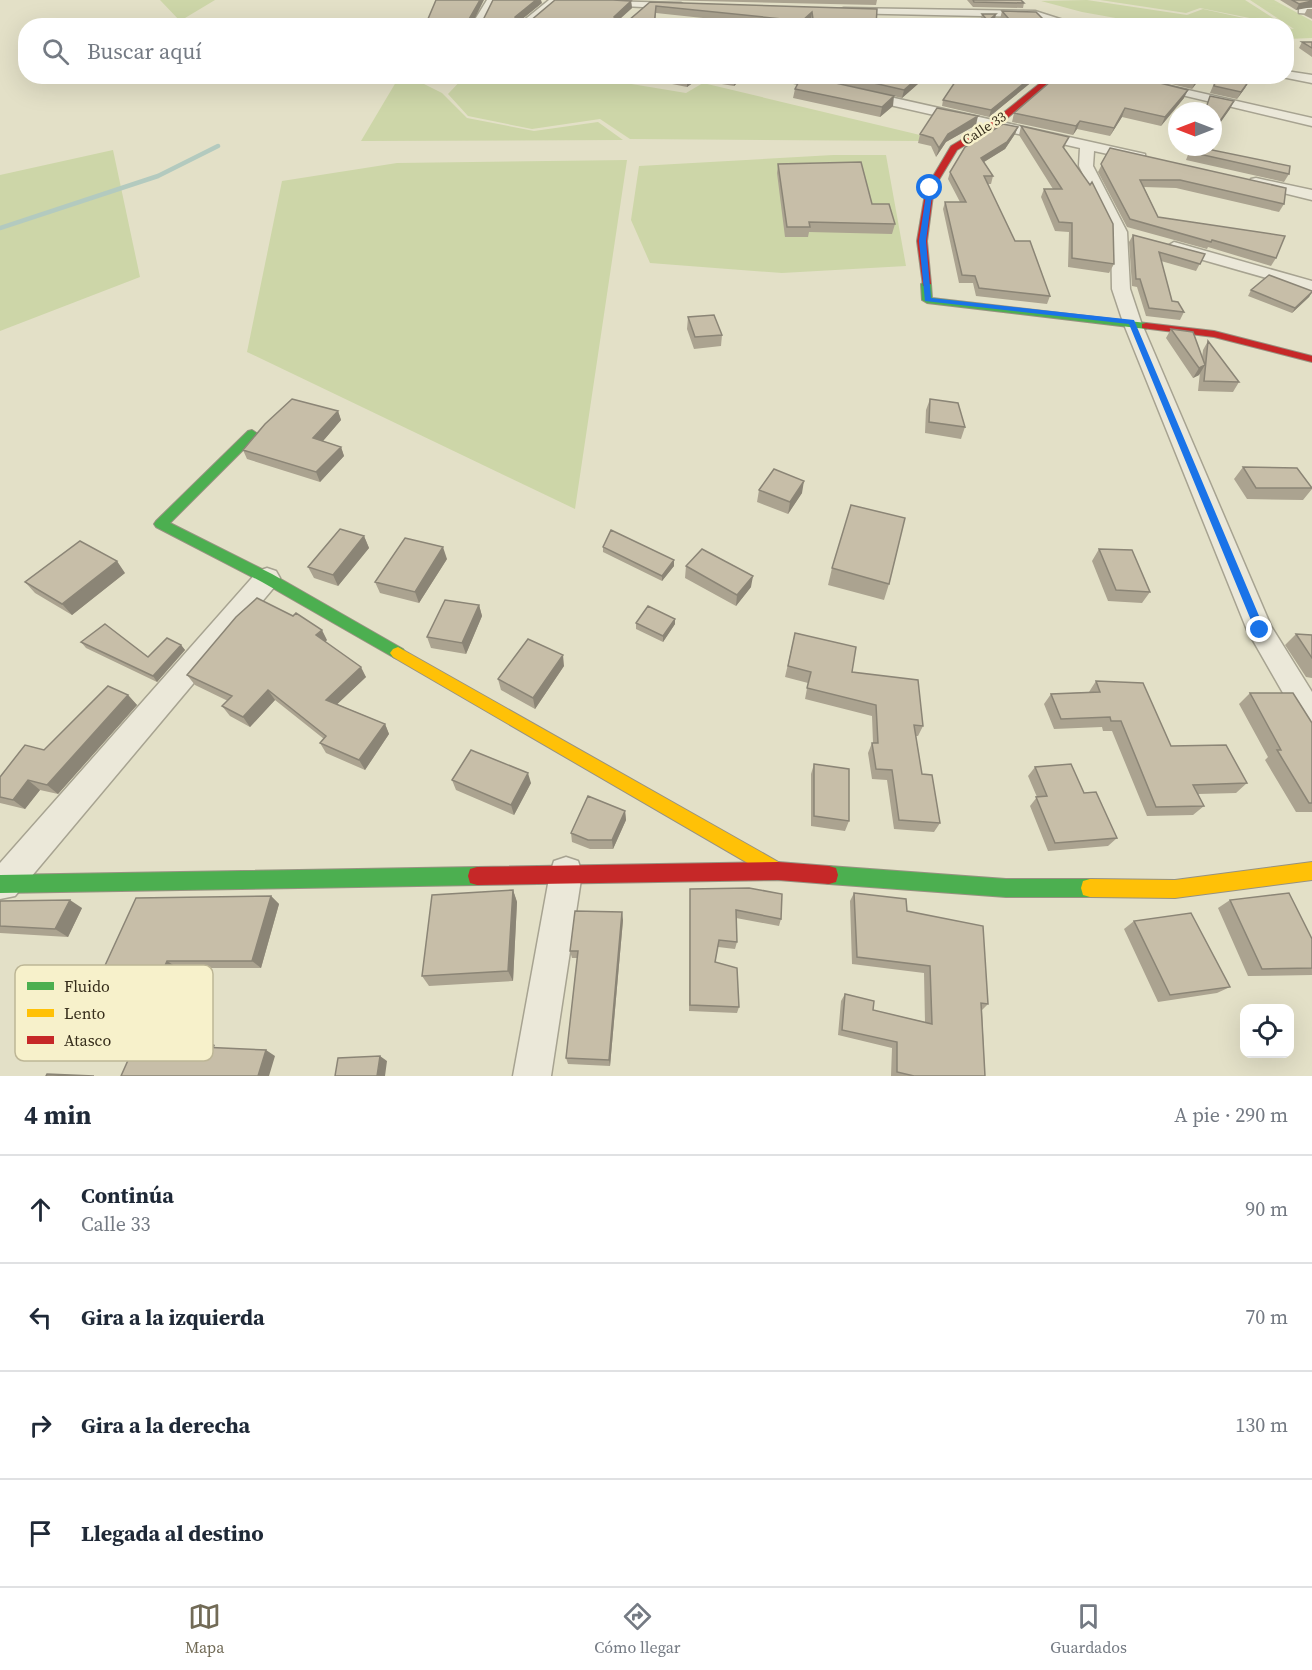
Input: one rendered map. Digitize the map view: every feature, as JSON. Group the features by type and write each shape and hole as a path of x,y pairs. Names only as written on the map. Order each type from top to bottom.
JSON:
{"street":[{"path":"481,18 492,0"},
{"path":"532,18 555,0"},
{"path":"566,0 694,6"},
{"path":"629,18 646,4"},
{"path":"741,8 772,9"},
{"path":"750,18 760,9"},
{"path":"832,10 1035,14 1049,18"},
{"path":"1294,75 1312,79"},
{"path":"813,84 1154,160"},
{"name":"Calle 33","path":"1044,84 996,123 954,148 930,188 922,241 927,300 1132,322"},
{"path":"1143,84 1312,122"},
{"path":"1087,145 1086,166 1119,232 1121,289 1132,322 1260,630 1312,717"},
{"path":"1243,180 1312,195"},
{"path":"1119,232 1312,286"},
{"path":"1132,322 1214,334 1312,358"},
{"path":"252,434 161,524 267,578 778,871"},
{"path":"1,884 267,578"},
{"path":"1,884 778,871 1006,888 1175,889 1312,871"},
{"path":"532,1076 566,873"}],"green space":[{"path":"160,0 215,0 185,18 177,18"},
{"path":"1087,0 1187,15 1203,9 1244,18 1116,18 1041,1"},
{"path":"1100,0 1245,0 1273,18 1249,18 1200,8 1186,13"},
{"path":"1250,0 1274,0 1312,21 1312,38 1294,39 1294,18 1277,18"},
{"path":"395,84 424,84 442,93 467,118 534,131 598,122 623,140 361,141"},
{"path":"457,84 631,84 686,93 701,84 707,84 920,135 919,141 630,139 600,119 532,129 468,116 448,94"},
{"path":"113,150 140,277 0,331 0,175"},
{"path":"833,155 886,155 906,266 782,273 650,263 631,220 639,166"},
{"path":"627,160 575,509 247,352 282,181 397,163"}],"building":[{"path":"436,0 480,0 470,18 428,18"},
{"path":"493,0 536,0 515,17 484,18"},
{"path":"555,0 631,1 614,17 534,18"},
{"path":"973,0 1021,0 1024,3 974,2"},
{"path":"1292,0 1312,0 1312,1 1299,4"},
{"path":"650,2 877,9 876,18 813,18 812,12 805,18 773,18 656,6 655,18 631,18"},
{"path":"1002,11 1036,12 1042,18 1008,18"},
{"path":"982,14 996,14 991,18 985,18"},
{"path":"1302,42 1312,42 1312,48"},
{"path":"798,84 839,84 894,96 882,107 795,89"},
{"path":"878,84 911,84 904,90"},
{"path":"954,84 1023,84 991,110 943,100"},
{"path":"1048,84 1164,84 1188,90 1178,102 1168,102 1168,113 1165,117 1125,108 1114,128 1080,121 1076,126 1014,113"},
{"path":"1215,84 1247,84 1241,92 1214,86"},
{"path":"1210,96 1234,101 1222,118 1222,102 1208,102"},
{"path":"937,108 978,116 948,134 939,148 933,138 920,134"},
{"path":"1003,124 1018,127 1007,142 981,158 993,176 984,176 1015,241 1030,241 1050,296 979,288 975,276 962,275 945,202 966,202 950,172 965,147"},
{"path":"1021,126 1069,137 1063,147 1090,185 1092,182 1113,224 1114,264 1072,258 1072,223 1059,222 1044,189 1062,189"},
{"path":"1110,148 1286,188 1284,204 1180,180 1140,180 1158,217 1285,236 1276,258 1130,219 1101,164"},
{"path":"1222,152 1290,166 1289,174 1208,156 1222,156"},
{"path":"861,162 872,204 889,204 895,224 809,222 810,227 787,227 778,164"},
{"path":"1133,235 1205,254 1200,264 1159,252 1172,301 1178,302 1184,312 1149,308 1140,279 1136,279"},
{"path":"1269,275 1312,292 1295,308 1251,290"},
{"path":"714,315 722,335 695,337 688,317"},
{"path":"1171,329 1193,332 1205,365 1199,368"},
{"path":"1208,341 1239,382 1204,381"},
{"path":"292,399 338,411 313,438 341,447 316,472 243,450 265,424"},
{"path":"930,399 958,403 965,427 929,422"},
{"path":"1243,467 1297,468 1312,488 1256,488"},
{"path":"774,469 804,481 790,502 759,490"},
{"path":"851,505 905,518 889,584 832,568"},
{"path":"340,529 364,536 333,575 308,567"},
{"path":"611,530 674,560 662,576 603,547"},
{"path":"405,538 443,547 415,592 375,582"},
{"path":"80,541 117,561 62,604 25,582"},
{"path":"702,549 753,576 737,595 686,566"},
{"path":"1099,549 1132,550 1150,592 1116,590"},
{"path":"257,598 293,616 296,613 322,630 316,635 361,667 326,700 385,724 359,760 320,743 326,736 268,690 243,717 222,706 232,696 187,675 236,617"},
{"path":"445,600 479,605 462,643 427,637"},
{"path":"648,606 675,619 663,636 636,623"},
{"path":"105,624 148,657 167,638 181,645 153,676 81,642"},
{"path":"795,633 856,647 852,672 918,680 923,726 914,725 922,774 932,775 940,823 899,820 892,770 876,769 872,743 878,743 876,705 807,688 811,672 788,666"},
{"path":"1296,634 1312,635 1312,658"},
{"path":"528,639 563,655 533,698 498,679"},
{"path":"1096,681 1143,683 1171,746 1226,745 1247,783 1193,785 1204,806 1156,807 1121,721 1111,721 1110,717 1061,719 1051,694 1100,692"},
{"path":"108,686 128,695 47,785 28,780 13,800 0,797 0,777 25,745 44,750"},
{"path":"1250,693 1293,693 1312,723 1312,803 1309,803 1277,750 1281,750"},
{"path":"471,750 528,773 511,805 452,780"},
{"path":"814,764 849,769 849,821 814,816"},
{"path":"1071,764 1084,793 1096,792 1117,838 1055,843 1036,797 1047,796 1035,767"},
{"path":"588,796 625,811 612,840 588,840 571,833"},
{"path":"749,888 782,894 781,919 736,910 737,942 719,940 715,962 737,968 739,1007 690,1005 690,889"},
{"path":"513,890 508,971 422,976 432,895"},
{"path":"854,893 906,899 907,911 983,926 988,1004 981,1003 985,1076 914,1076 897,1072 897,1042 842,1030 845,994 874,1001 873,1010 932,1024 930,966 857,957"},
{"path":"1289,893 1312,939 1312,968 1262,969 1230,900"},
{"path":"271,896 252,961 167,961 165,965 105,965 136,898"},
{"path":"70,900 55,929 0,926 0,901"},
{"path":"575,911 622,912 609,1060 566,1058 578,951 570,951"},
{"path":"1191,913 1230,987 1170,995 1134,921"},
{"path":"213,1048 266,1050 258,1076 121,1076 128,1061 213,1061"},
{"path":"380,1056 377,1076 335,1076 338,1058"},
{"path":"47,1074 94,1076 46,1076"}],"waterway":[{"path":"0,228 158,176 218,146"}],"traffic: fast":[{"path":"926,284 927,300 1146,326"},
{"path":"252,434 161,524 267,578 398,653"},
{"path":"829,875 1006,888 1090,888"},
{"path":"0,884 477,876"}],"traffic: slow":[{"path":"398,653 776,870"},
{"path":"1090,888 1175,889 1312,871"}],"traffic: jam":[{"path":"926,284 922,241 930,188 954,148 996,123 1044,84"},
{"path":"1146,326 1214,334 1312,359"},
{"path":"477,876 778,871 829,875"}],"route":[{"path":"930,188 922,241 927,300 1132,322 1260,630"}]}
